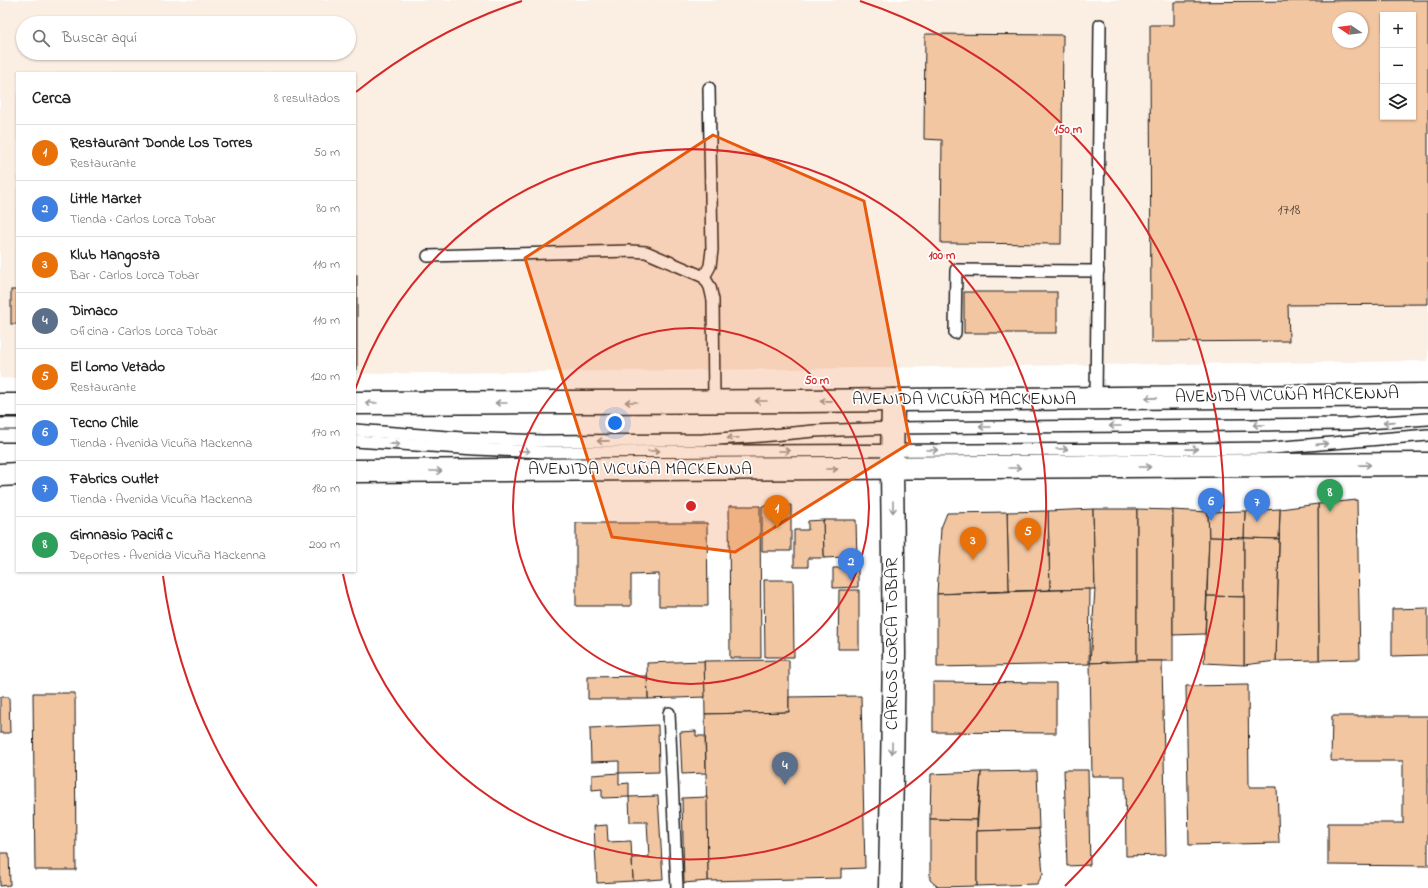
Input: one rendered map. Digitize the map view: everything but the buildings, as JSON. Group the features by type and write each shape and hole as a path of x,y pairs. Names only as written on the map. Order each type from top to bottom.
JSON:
{"main road":[{"name":"AVENIDA VICUÑA MACKENNA","path":"356,403 714,402 1428,395"},
{"name":"CARLOS LORCA TOBAR","path":"890,888 894,653 892,459 893,400"},
{"path":"0,405 16,405"},
{"name":"AVENIDA VICUÑA MACKENNA","path":"356,471 892,459 1428,464"},
{"path":"0,475 16,474"}],"lane":[{"path":"1096,398 1100,25"},
{"path":"704,277 710,266 712,250 709,88"},
{"path":"428,256 630,251 646,252 704,277 710,287 713,300 714,402"},
{"path":"956,332 956,270 1098,271"},
{"path":"356,430 462,438 542,441 703,440 814,431 893,428 1351,424 1428,419"},
{"path":"0,424 16,424"},
{"path":"356,441 468,449 547,452 892,459 1272,448 1428,435"},
{"path":"0,436 16,436"},
{"path":"356,464 398,471"},
{"path":"669,713 677,888"}],"highlighted area":[{"path":"713,135 864,201 910,443 735,552 612,537 525,258"}],"shaded area":[{"path":"0,0 1428,0 1428,361 356,374 356,72 16,72 16,378 0,378"}],"place":[{"name":"Gimnasio Pacific","path":"1330,512"},
{"name":"Tecno Chile","path":"1211,521"},
{"name":"Fabrics Outlet","path":"1257,522"},
{"name":"Restaurant Donde Los Torres","path":"777,528"},
{"name":"El Lomo Vetado","path":"1028,551"},
{"name":"Klub Mangosta","path":"973,560"},
{"name":"Little Market","path":"851,581"},
{"name":"Dimaco","path":"785,785"}]}
